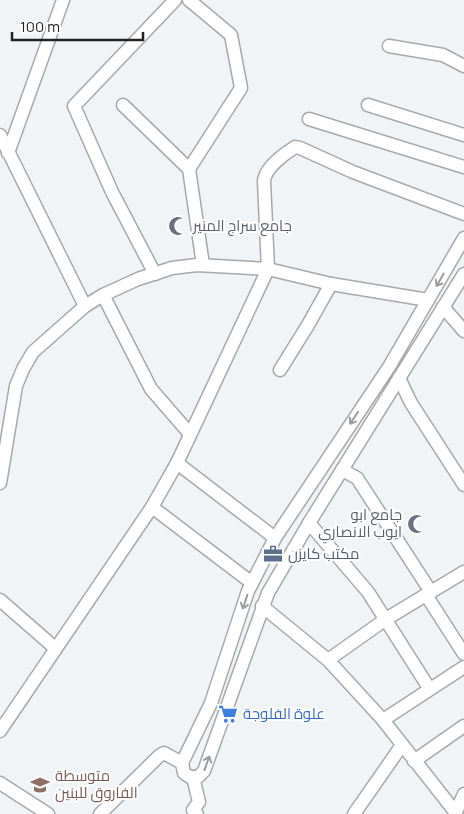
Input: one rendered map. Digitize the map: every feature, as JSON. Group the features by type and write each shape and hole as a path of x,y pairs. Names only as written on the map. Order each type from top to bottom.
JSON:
{"street":[{"path":"8,153 63,0"},
{"path":"155,274 112,192 74,106 175,0"},
{"path":"188,169 241,88 231,35 189,0"},
{"path":"388,46 443,55 464,66"},
{"path":"123,105 188,169 202,265"},
{"path":"368,105 464,134"},
{"path":"309,119 464,167"},
{"path":"0,136 85,306"},
{"path":"0,731 152,507 178,463 268,269 264,176 294,147 353,172 464,214"},
{"path":"192,813 199,802 193,778 184,773 182,764 211,703 252,582 275,538 402,346 464,238"},
{"path":"0,483 16,386 23,368 33,352 85,306 103,295 138,279 172,268 202,265 268,269 331,284 428,300"},
{"path":"193,778 201,775 204,771 268,593 309,522 464,274"},
{"path":"280,370 331,284"},
{"path":"451,295 464,290"},
{"path":"103,295 151,389 190,434"},
{"path":"443,307 464,330"},
{"path":"402,346 414,354"},
{"path":"399,378 411,403 464,485"},
{"path":"178,463 275,538"},
{"path":"342,470 357,478 464,654"},
{"path":"152,507 252,582"},
{"path":"309,522 368,592 429,688"},
{"path":"328,660 386,619 464,572"},
{"path":"0,600 55,648"},
{"path":"262,606 328,660 383,720 455,813 464,794"},
{"path":"383,720 429,688 464,667"},
{"path":"414,761 464,726"},
{"path":"354,814 402,745"},
{"path":"100,814 164,753 182,764"},
{"path":"0,783 48,814"}],"place":[{"name":"جامع سراج المنير","path":"178,226"},
{"name":"جامع ابو ايوب الانصاري","path":"417,524"},
{"name":"مكتب كايزن","path":"273,554"},
{"name":"علوة الفلوجة","path":"228,714"},
{"name":"متوسطة الفاروق للبنين","path":"40,785"}]}
